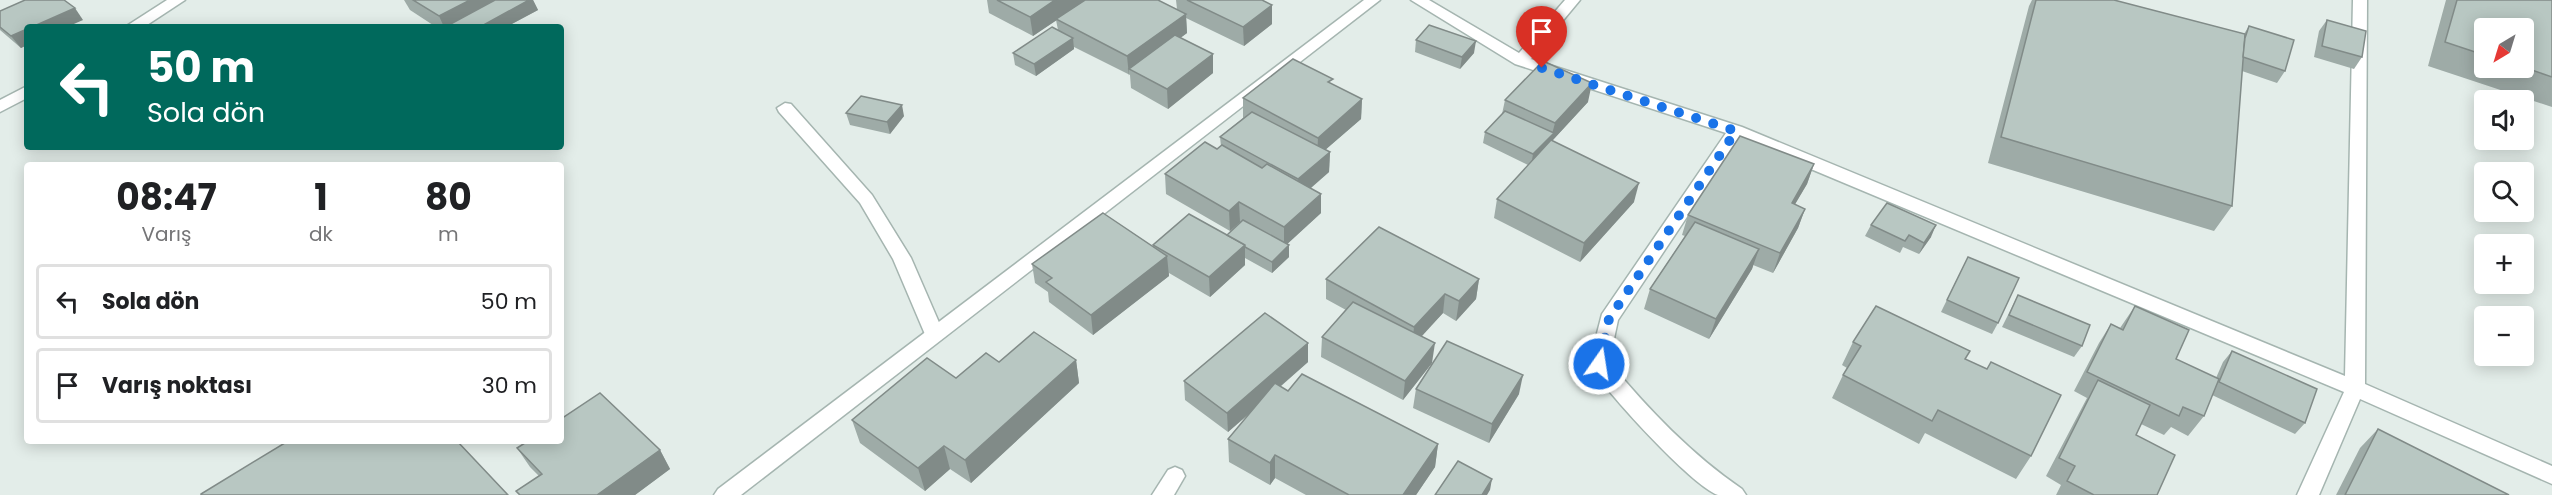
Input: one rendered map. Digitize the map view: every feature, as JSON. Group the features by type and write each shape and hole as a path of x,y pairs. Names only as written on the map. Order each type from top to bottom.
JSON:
{"street":[{"path":"138,24 178,0"},
{"path":"724,495 1373,0"},
{"path":"1418,0 1521,62 1736,131 2355,388 2552,475"},
{"path":"1521,62 1573,0"},
{"path":"2308,495 2355,388 2360,0"},
{"path":"0,107 24,93"},
{"path":"785,108 866,199 902,258 934,334"},
{"path":"1735,495 1718,485 1641,416 1599,364 1609,319 1736,131"},
{"path":"1163,495 1175,476"}],"building":[{"path":"25,0 64,0 75,8 39,24 24,24 24,30 11,36 0,27 0,11"},
{"path":"413,0 470,0 439,16"},
{"path":"495,0 529,0 485,24 451,24"},
{"path":"997,0 1055,0 1030,17"},
{"path":"1085,0 1158,0 1186,14 1127,56 1056,19"},
{"path":"1187,0 1262,0 1272,5 1243,27"},
{"path":"2036,0 2114,0 2245,34 2232,206 2001,137"},
{"path":"2457,0 2552,0 2552,77 2534,71 2534,18 2474,18 2474,52 2445,42"},
{"path":"2327,20 2366,31 2362,57 2322,46"},
{"path":"1429,25 1476,41 1462,57 1416,40"},
{"path":"2249,26 2294,40 2285,71 2243,57"},
{"path":"1052,27 1073,38 1034,64 1013,53"},
{"path":"1175,35 1213,54 1167,89 1129,69"},
{"path":"1293,59 1333,79 1328,82 1362,99 1318,138 1243,98"},
{"path":"1543,61 1592,83 1555,123 1505,100"},
{"path":"861,96 902,105 887,122 846,113"},
{"path":"1505,111 1554,133 1533,154 1485,132"},
{"path":"1252,112 1330,152 1298,179 1220,137"},
{"path":"1740,136 1814,164 1792,203 1805,209 1780,253 1688,215"},
{"path":"1551,140 1639,183 1584,243 1497,199"},
{"path":"1205,142 1217,149 1222,145 1262,168 1267,164 1321,194 1284,227 1239,202 1229,211 1165,174"},
{"path":"1887,203 1936,225 1924,243 1909,235 1905,241 1871,225"},
{"path":"1103,213 1167,256 1091,315 1046,282 1052,278 1032,264"},
{"path":"1189,214 1245,245 1209,277 1153,245"},
{"path":"1243,220 1289,245 1272,262 1227,235"},
{"path":"1695,222 1759,249 1716,319 1650,289"},
{"path":"1379,227 1479,279 1459,301 1445,294 1414,327 1326,279"},
{"path":"1968,257 2019,278 1998,323 1947,300"},
{"path":"2018,295 2090,325 2082,346 2009,315"},
{"path":"1353,302 1435,343 1405,381 1322,337"},
{"path":"1876,306 1970,351 1965,359 1987,369 1991,362 2061,395 2031,456 1938,410 1932,421 1843,375 1861,346 1853,342"},
{"path":"2135,306 2189,330 2176,359 2219,379 2204,416 2183,407 2179,416 2087,372 2111,324 2123,330"},
{"path":"1265,313 1308,343 1227,413 1184,381"},
{"path":"1034,332 1076,360 965,460 944,446 918,468 852,420 927,358 956,378 986,353 999,362"},
{"path":"1447,341 1523,375 1492,424 1416,389"},
{"path":"2232,351 2317,389 2305,423 2219,382"},
{"path":"1302,374 1438,444 1403,495 1349,495 1275,455 1270,463 1228,439 1275,383 1288,391"},
{"path":"2098,380 2150,405 2136,435 2175,455 2157,495 2094,495 2067,481 2075,466 2059,458"},
{"path":"600,393 660,450 597,495 520,495 516,491 542,474 517,448 523,444 564,444 564,417"},
{"path":"2378,429 2509,495 2345,495"},
{"path":"283,444 460,444 508,495 201,495"},
{"path":"1458,461 1492,479 1482,495 1435,495"}],"route":[{"path":"1542,68 1736,131 1609,319 1599,364"}]}
